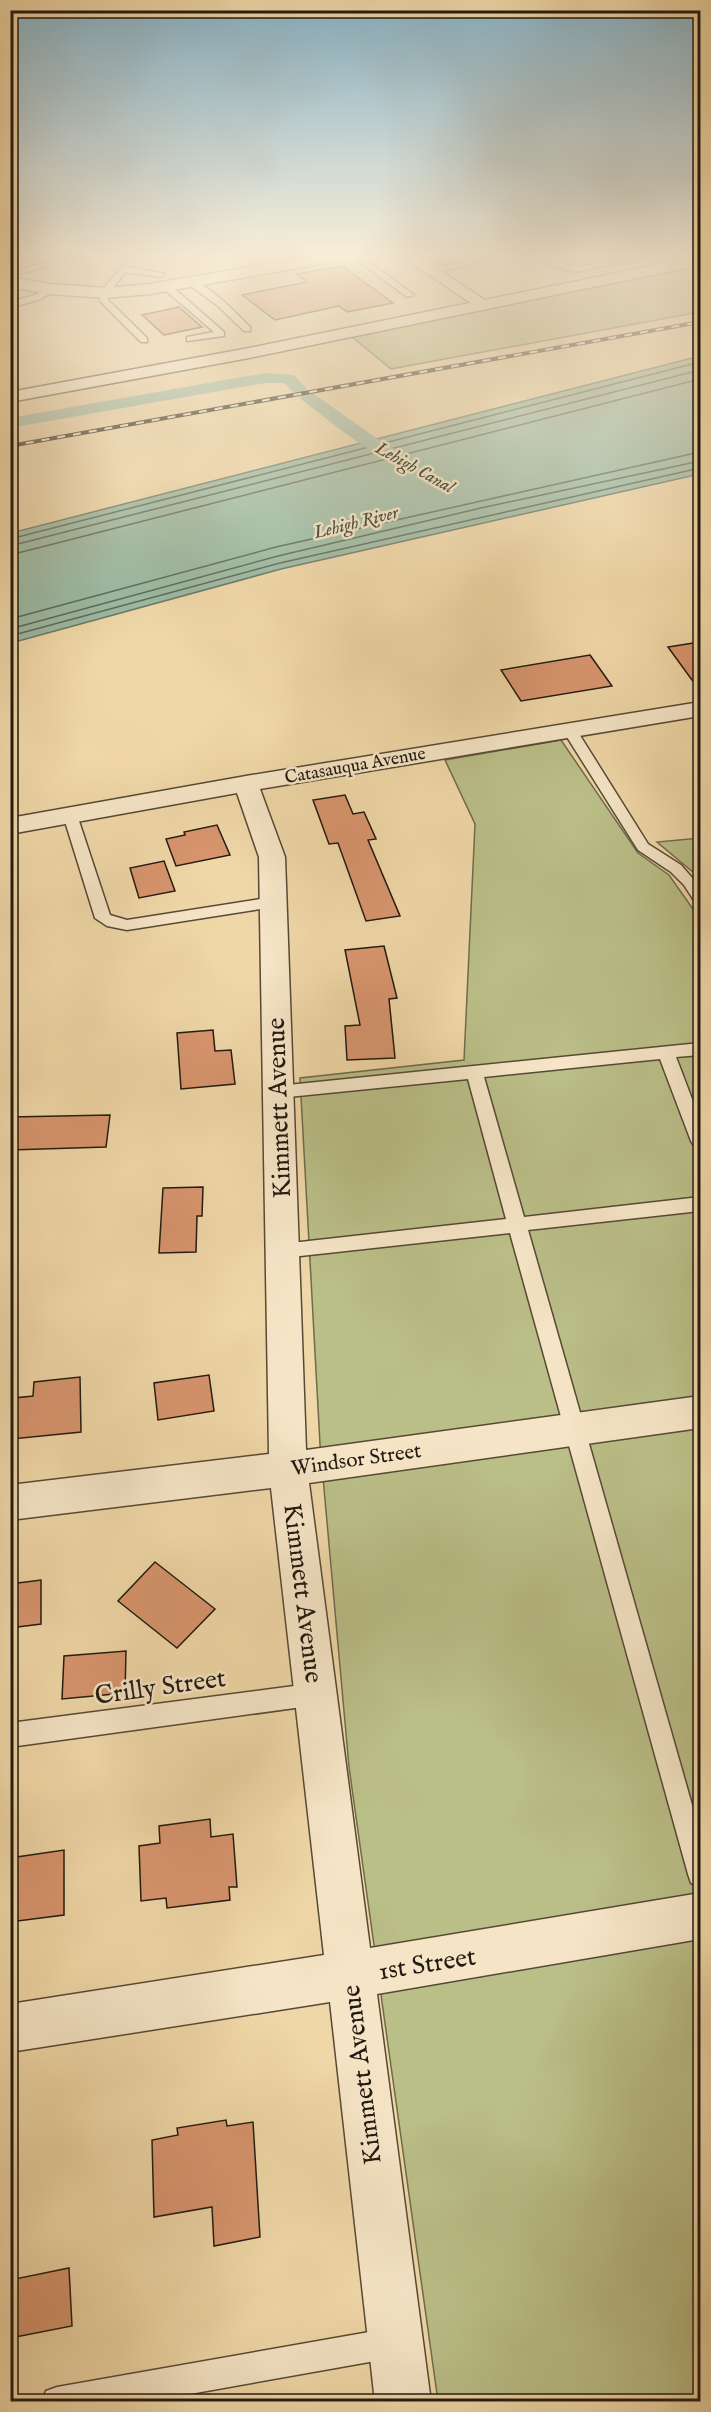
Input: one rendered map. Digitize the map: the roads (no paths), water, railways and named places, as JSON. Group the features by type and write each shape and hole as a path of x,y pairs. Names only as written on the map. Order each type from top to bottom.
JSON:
{"street":[{"path":"10,397 164,369"},
{"name":"Catasauqua Avenue","path":"10,826 569,729 700,709"},
{"name":"Kimmett Avenue","path":"246,784 272,857 288,1469 403,2402"},
{"name":"Windsor Street","path":"10,1503 288,1469 700,1412"},
{"name":"1st Street","path":"10,2028 349,1976 700,1916"}],"lane":[{"path":"569,729 643,847 662,857 688,878 700,899"},
{"path":"70,815 103,918 112,923 127,925 273,902"},
{"path":"278,1092 700,1049"},
{"path":"666,1052 700,1142"},
{"path":"474,1072 700,1874"},
{"path":"282,1251 700,1203"},
{"name":"Crilly Street","path":"10,1735 317,1694"},
{"path":"57,2402 394,2343"}],"water":[{"name":"Lehigh River","path":"651,369 700,369 700,474 281,569 11,643 11,533"}],"waterway":[{"name":"Lehigh Canal","path":"10,423 265,378 288,378 299,389"},
{"name":"Lehigh Canal","path":"308,397 373,444 403,461"}],"railway":[{"path":"10,446 441,369"}]}
